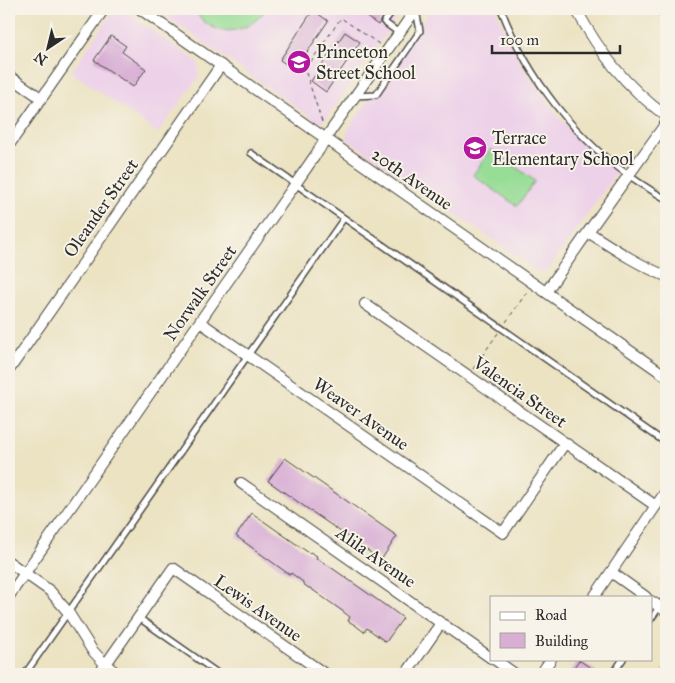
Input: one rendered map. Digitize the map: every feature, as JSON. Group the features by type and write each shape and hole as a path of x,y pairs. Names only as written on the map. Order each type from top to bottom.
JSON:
{"street":[{"path":"9,145 104,9"},
{"name":"20th Avenue","path":"140,9 666,376"},
{"name":"Norwalk Street","path":"9,596 416,9"},
{"path":"576,9 613,66 644,99 666,116"},
{"name":"Oleander Street","path":"9,370 221,65"},
{"path":"9,76 41,98"},
{"path":"546,292 666,122"},
{"path":"588,232 621,253 666,276"},
{"name":"Valencia Street","path":"365,304 656,506"},
{"name":"Weaver Avenue","path":"200,322 503,532 565,443"},
{"name":"Alila Avenue","path":"241,483 490,657"},
{"path":"595,596 666,491"},
{"path":"9,562 50,591 68,612 92,650 106,665 118,674"},
{"name":"Lewis Avenue","path":"138,618 173,568 325,674"},
{"path":"611,572 645,596"},
{"path":"99,674 138,618"},
{"path":"406,674 441,623"},
{"name":"Alila Avenue","path":"495,660 515,674"},
{"path":"541,674 550,660"}],"lane":[{"path":"394,9 384,22 399,33"},
{"path":"355,96 376,95 420,31 416,9"},
{"path":"501,9 525,60 546,92 568,120 590,143 628,175 666,199"},
{"path":"659,9 666,19"},
{"path":"251,153 666,442"},
{"path":"26,674 344,218"},
{"path":"652,617 666,597"},
{"path":"138,618 219,674"},
{"path":"613,674 623,660"}],"path":[{"path":"322,122 305,70 341,18 379,44"},
{"path":"655,674 666,658"}],"shaded area":[{"path":"121,9 198,62 199,77 158,133 71,72 113,11"},
{"name":"Princeton Street School","path":"155,9 403,9 327,118 318,122"},
{"name":"Terrace Elementary School","path":"431,9 495,9 522,65 558,117 617,172 548,270 539,272 347,139 347,131"}],"green space":[{"path":"194,9 266,9 249,25 230,31 210,26 201,19"},
{"path":"491,149 535,181 517,206 473,175"}],"building":[{"path":"374,9 389,9 378,25 368,18"},
{"path":"313,10 328,21 295,70 280,60"},
{"path":"345,32 360,42 326,92 311,81"},
{"path":"111,36 126,46 122,52 146,69 133,87 94,60"},
{"path":"285,458 397,536 381,560 268,481"},
{"path":"252,513 309,553 317,556 316,558 403,618 386,642 367,628 364,632 348,621 350,617 341,610 236,536"},
{"path":"579,660 600,674 569,674"}],"place":[{"name":"Princeton Street School","path":"299,62"},
{"name":"Terrace Elementary School","path":"475,148"}]}
